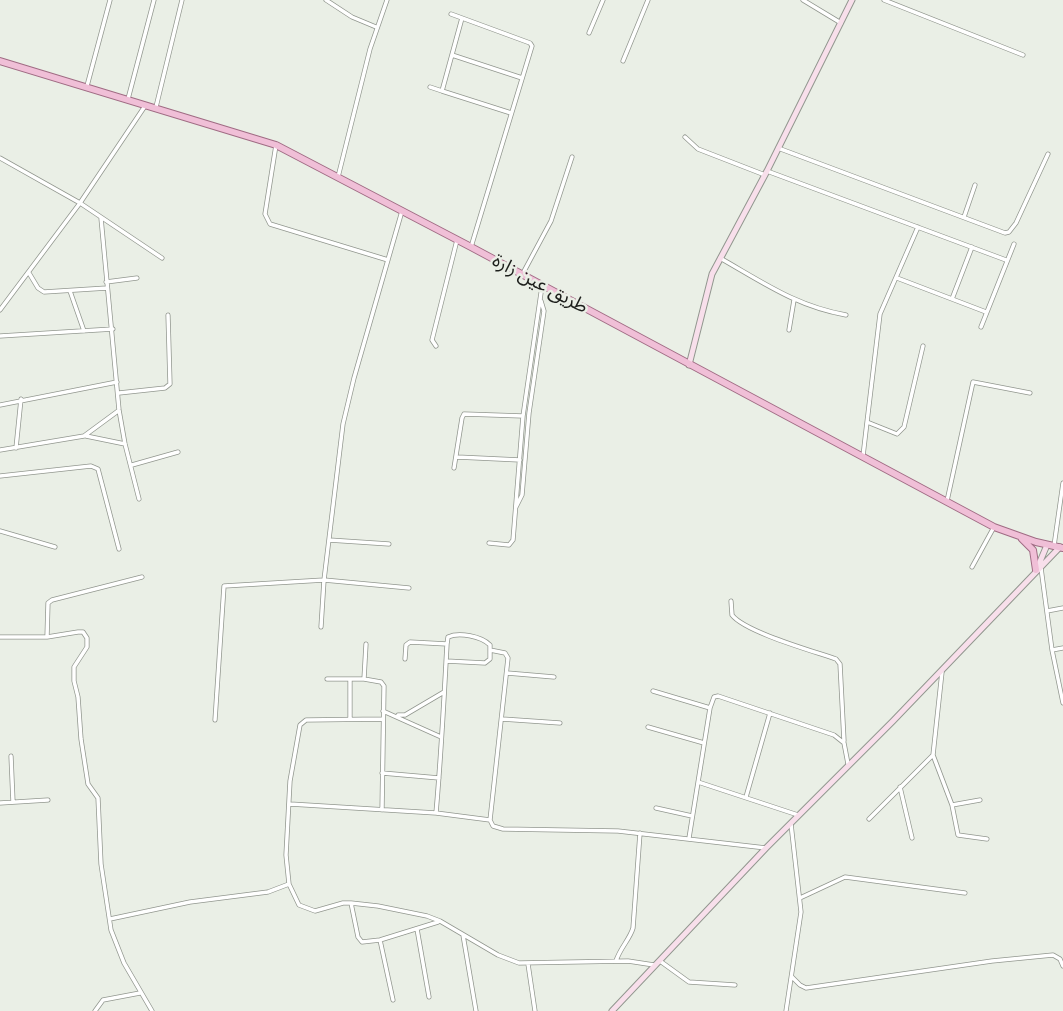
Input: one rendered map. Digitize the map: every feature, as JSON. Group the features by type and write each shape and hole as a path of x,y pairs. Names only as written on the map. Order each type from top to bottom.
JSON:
{"main road":[{"name":"طريق عين زارة","path":"0,61 276,145 947,503 1018,537 1056,546"},
{"path":"1018,537 1033,550 1037,570"}],"street":[{"path":"87,86 110,0"},
{"path":"128,99 154,0"},
{"path":"156,107 182,0"},
{"path":"326,0 352,17 376,27"},
{"path":"338,177 376,27 387,0"},
{"path":"589,33 603,0"},
{"path":"623,61 648,0"},
{"path":"803,0 841,23"},
{"path":"689,365 709,286 720,258 766,173 852,0"},
{"path":"884,0 1023,55"},
{"path":"451,14 531,44 471,247"},
{"path":"442,91 463,18"},
{"path":"452,55 522,78"},
{"path":"430,87 511,113"},
{"path":"0,310 80,203 146,105"},
{"path":"685,137 698,149 1006,260"},
{"path":"276,145 265,214 270,224 388,260"},
{"path":"778,148 1002,233 1009,232 1016,223 1048,154"},
{"path":"522,275 551,221 572,157"},
{"path":"0,158 80,203 162,258"},
{"path":"964,218 975,185"},
{"path":"321,627 324,580 348,398 402,211"},
{"path":"101,218 119,410 139,499"},
{"path":"863,458 880,314 918,227"},
{"path":"436,346 432,340 457,240"},
{"path":"981,327 1014,244"},
{"path":"952,299 972,247"},
{"path":"720,258 794,300 815,309 846,315"},
{"path":"29,273 38,288 44,292 70,291 137,278"},
{"path":"896,278 986,312"},
{"path":"489,543 512,543 523,416 542,286"},
{"path":"70,291 84,331"},
{"path":"516,508 522,495 529,413 544,311 540,299"},
{"path":"789,330 794,300"},
{"path":"118,393 165,388 170,384 168,315"},
{"path":"0,335 113,329"},
{"path":"867,422 897,434 901,432 923,346"},
{"path":"0,405 117,382"},
{"path":"947,503 973,382 1030,393"},
{"path":"16,448 21,400"},
{"path":"84,436 119,410"},
{"path":"454,468 464,414 523,416"},
{"path":"0,450 84,436 125,444"},
{"path":"132,465 178,452"},
{"path":"457,457 520,460"},
{"path":"0,476 91,466 98,469 119,549"},
{"path":"612,1011 766,848 849,766 1037,570 1056,546 1063,483"},
{"path":"972,567 994,527"},
{"path":"0,531 55,547"},
{"path":"329,540 389,544"},
{"path":"1037,570 1056,546"},
{"path":"1037,570 1063,703"},
{"path":"47,637 48,603 52,600 142,577"},
{"path":"215,720 224,586 324,580 409,587"},
{"path":"731,601 732,615 741,622 768,635 836,659 840,664 844,743 849,766"},
{"path":"1047,611 1063,608"},
{"path":"0,637 47,637 83,632 87,638 87,647 74,667 74,681 88,784 98,798 101,864 111,930 117,949 152,1011"},
{"path":"436,813 439,778 441,737 447,644 448,637 454,634 484,639 490,645 490,659 485,663 446,661"},
{"path":"405,659 406,645 410,642 447,644"},
{"path":"364,679 366,644"},
{"path":"1052,650 1063,648"},
{"path":"490,650 507,655 508,673 490,820 492,826 503,829 640,833 766,848"},
{"path":"942,670 933,754 952,805 958,835 987,839"},
{"path":"508,673 554,677"},
{"path":"327,678 364,679 382,682 384,686 382,811"},
{"path":"350,679 350,719"},
{"path":"653,691 710,708"},
{"path":"396,716 405,715 444,692"},
{"path":"689,838 712,699 718,696 769,713 834,735 844,743"},
{"path":"383,710 441,737"},
{"path":"746,797 769,713"},
{"path":"382,719 306,720 298,730 292,770 286,855 289,884 299,905 315,911 343,903 398,909 440,921 498,955 528,964 616,961 658,963 689,982 735,985"},
{"path":"502,719 560,723"},
{"path":"648,727 704,743"},
{"path":"869,819 933,754"},
{"path":"11,756 13,802"},
{"path":"382,773 439,778"},
{"path":"698,782 798,815"},
{"path":"900,787 912,838"},
{"path":"0,803 48,800"},
{"path":"952,805 980,800"},
{"path":"290,804 436,813 490,820"},
{"path":"656,808 692,816"},
{"path":"786,1011 800,928 800,898 791,824"},
{"path":"616,961 620,947 633,928 640,833"},
{"path":"800,898 845,877 965,893"},
{"path":"110,919 190,902 268,892 289,884"},
{"path":"351,903 358,937 362,943 440,921"},
{"path":"417,929 429,997"},
{"path":"463,935 476,1011"},
{"path":"380,940 393,1000"},
{"path":"792,977 806,988 992,961 1053,955 1060,959 1063,967"},
{"path":"528,964 535,1011"},
{"path":"94,1011 102,1001 140,993"}]}
